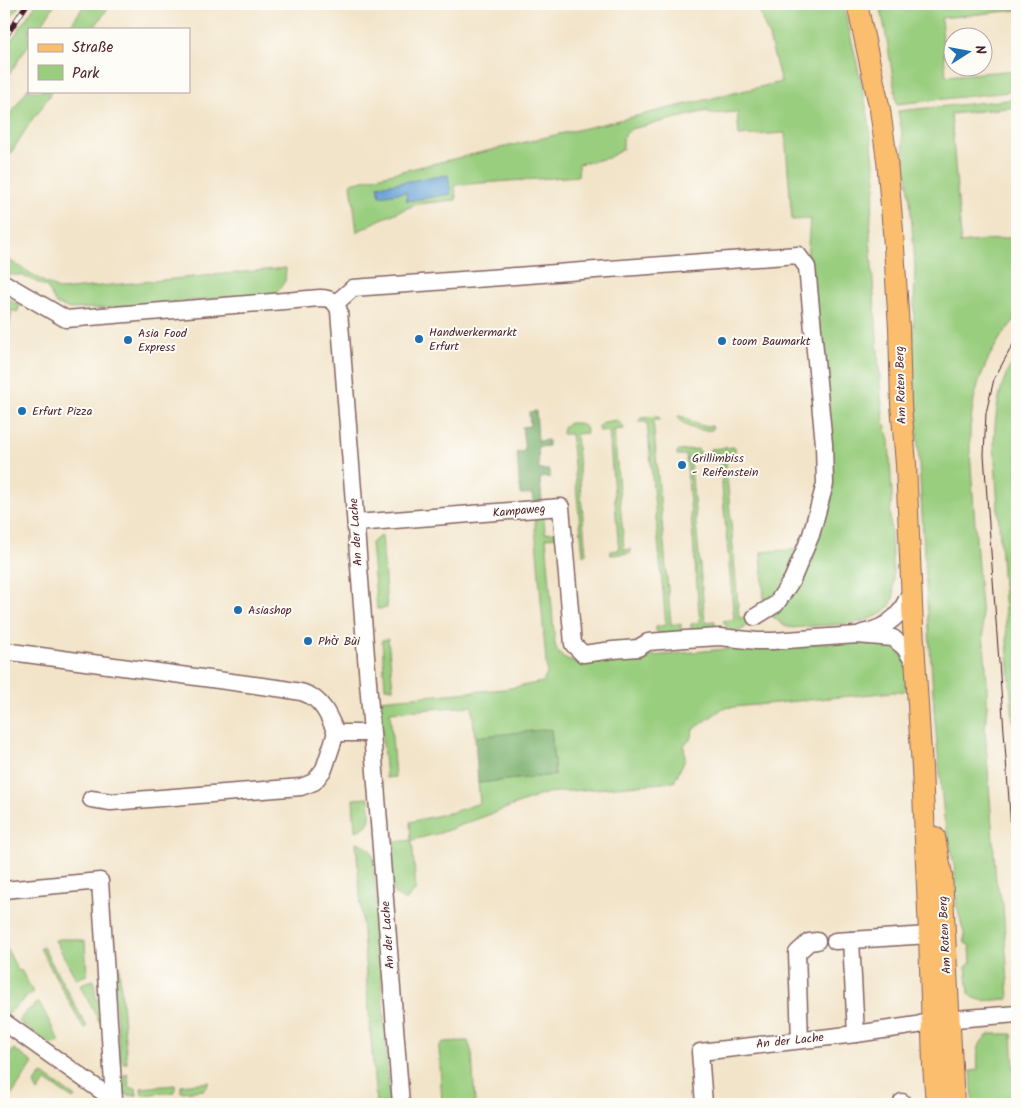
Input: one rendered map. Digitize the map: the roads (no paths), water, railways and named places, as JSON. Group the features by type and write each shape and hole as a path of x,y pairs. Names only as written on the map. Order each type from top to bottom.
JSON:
{"main road":[{"name":"Am Roten Berg","path":"857,4 880,110 890,185 922,768 929,934 954,1104"},
{"name":"Am Roten Berg","path":"922,768 942,875 941,1020 933,1065 936,1104"}],"street":[{"path":"4,283 66,319 320,298 330,298 336,303 352,288 798,254 806,267 824,444 825,484 811,535 792,580 776,604 755,617"},
{"name":"An der Lache","path":"336,303 339,311 401,1104"},
{"name":"Kampaweg","path":"356,523 561,507 573,644 583,654 638,648 648,642 686,639 720,637 773,641 857,634"},
{"path":"857,634 872,631 894,618 912,592"},
{"path":"857,634 893,638 904,647 915,664"},
{"path":"4,651 304,693 316,699 328,714 336,733 324,769 314,782 301,787 111,802 91,799"},
{"path":"336,733 371,732"},
{"path":"4,890 100,881 115,1102"},
{"path":"856,1034 843,940 929,934"},
{"path":"800,1040 797,953 809,942 817,941"},
{"name":"An der Lache","path":"704,1104 700,1052 856,1034 941,1020 1017,1014"},
{"path":"4,1022 115,1102"}],"water":[{"path":"448,175 451,194 407,201 406,192 380,196 378,186"}],"tram line":[{"path":"1017,337 994,379 986,413 984,455 1017,911"}],"railway":[{"path":"4,39 27,4"}],"place":[{"name":"Handwerkermarkt Erfurt","path":"419,339"},
{"name":"Asia Food Express","path":"128,340"},
{"name":"toom Baumarkt","path":"722,341"},
{"name":"Erfurt Pizza","path":"22,411"},
{"name":"Grillimbiss - Reifenstein","path":"682,465"},
{"name":"Asiashop","path":"238,610"},
{"name":"Phở Bùi","path":"308,641"}]}
